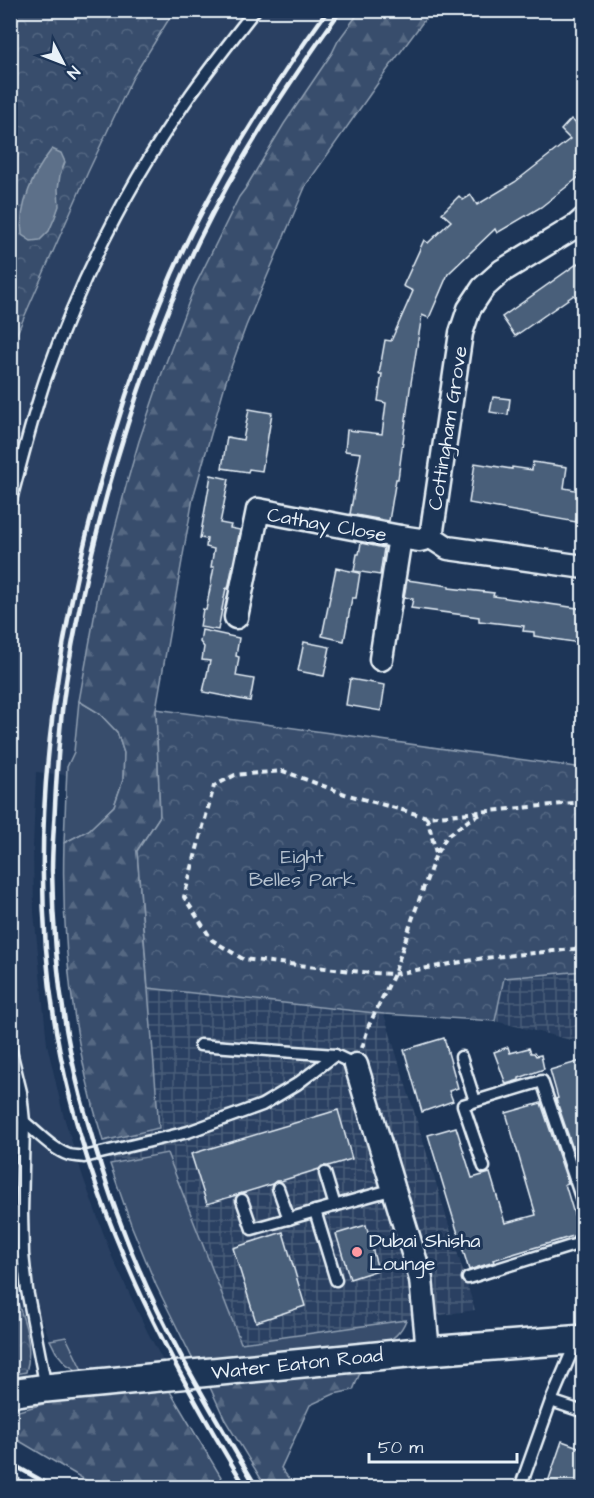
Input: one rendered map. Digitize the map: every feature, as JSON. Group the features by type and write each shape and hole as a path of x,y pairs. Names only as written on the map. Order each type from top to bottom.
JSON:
{"street":[{"name":"Cottingham Grove","path":"584,219 502,271 483,288 469,309 461,333 431,537 448,548 584,567"},
{"name":"Cathay Close","path":"236,617 258,510 400,537 420,540 431,537"},
{"path":"381,659 400,537"},
{"path":"356,1065 421,1279 428,1351"},
{"name":"Water Eaton Road","path":"10,1393 428,1351 580,1339"}],"lane":[{"path":"10,504 46,378 82,287 110,229 179,112 255,10"},
{"path":"200,1046 335,1055 356,1065"},
{"path":"10,1047 21,1092 24,1122 23,1254 27,1290 46,1388"},
{"path":"24,1122 60,1150 70,1155 84,1157 188,1132 262,1105 297,1084 335,1055"},
{"path":"460,1057 475,1101"},
{"path":"484,1167 463,1105 542,1081 584,1206"},
{"path":"325,1173 335,1206"},
{"path":"278,1188 289,1219"},
{"path":"242,1200 252,1229 394,1189"},
{"path":"315,1211 336,1280"},
{"path":"468,1278 584,1242"},
{"path":"520,1488 551,1401 580,1339"},
{"path":"551,1401 584,1412"}],"path":[{"path":"584,801 427,817 345,794 283,771 235,775 214,786 184,897 212,940 243,959 394,974 484,958 584,948"},
{"path":"356,1065 369,1025 394,974 436,854 447,836 469,820 488,811"},
{"path":"427,817 436,854"}],"shaded area":[{"path":"174,11 360,11 284,124 239,197 194,288 162,373 113,534 99,590 79,701 74,752 66,775 36,772 33,846 34,912 47,1044 63,1114 112,1257 163,1361 83,1372 66,1337 50,1340 42,1320 25,1324 11,1283 11,347 88,172 133,77"},
{"path":"52,149 61,153 65,162 58,189 59,206 49,231 40,240 31,241 22,235 22,213 39,168"},
{"path":"583,971 583,1043 495,1021 504,978"},
{"path":"148,988 384,1014 475,1310 241,1344 167,1153 110,1164 103,1141 159,1128"}],"green space":[{"path":"11,11 174,11 133,77 88,172 11,347"},
{"path":"360,11 431,11 306,185 246,326 226,381 193,498 156,709 160,816 137,851 159,1128 103,1141 77,1031 67,956 64,881 64,843 89,830 114,806 123,780 124,753 117,732 99,713 79,701 99,590 139,441 194,288 239,197 284,124"},
{"path":"79,701 99,713 117,732 124,753 123,780 114,806 89,830 64,843 67,767 74,752"},
{"name":"Eight Belles Park","path":"156,709 583,768 583,971 504,978 495,1021 384,1014 148,988 137,851 160,816"},
{"path":"167,1153 241,1343 406,1320 399,1332 381,1345 197,1368 156,1285 132,1227 110,1164"},
{"path":"10,1283 26,1327 29,1349 26,1372 11,1375"},
{"path":"66,1337 83,1372 163,1361 168,1371 89,1378 66,1364 50,1340"},
{"path":"362,1368 353,1390 334,1394 310,1405 281,1468 295,1487 266,1487 225,1420 208,1383"},
{"path":"165,1383 227,1487 97,1487 11,1436 11,1413 65,1398"}],"building":[{"path":"571,119 582,129 584,128 584,173 541,207 497,233 495,229 448,274 429,318 422,315 398,479 396,479 389,521 350,514 361,453 345,451 347,430 382,434 386,403 378,401 382,374 379,374 385,340 391,341 413,291 403,286 424,240 428,243 451,221 442,213 459,196 463,200 471,195 477,205 515,182 570,139 561,130"},
{"path":"584,259 584,307 574,295 515,336 502,317"},
{"path":"493,397 510,399 508,415 490,412"},
{"path":"249,409 272,413 262,471 249,469 248,472 222,468 227,437 243,440"},
{"path":"533,462 567,467 564,488 581,491 576,522 469,503 475,463 532,470"},
{"path":"211,475 229,479 220,523 240,530 218,630 200,627 203,609 206,610 214,567 211,567 214,549 206,547 207,539 200,538"},
{"path":"361,543 384,548 380,575 354,571"},
{"path":"336,568 360,573 356,598 352,598 344,641 322,636"},
{"path":"407,580 494,593 493,596 584,609 580,643 534,636 534,632 523,631 524,626 479,621 479,617 411,608 413,599 404,597"},
{"path":"202,630 239,638 236,676 254,679 250,701 203,692 210,661 202,660 204,647 200,642"},
{"path":"304,642 330,647 324,676 298,671"},
{"path":"350,679 385,685 381,711 346,705"},
{"path":"444,1038 458,1088 449,1091 453,1101 422,1112 404,1050"},
{"path":"508,1047 510,1053 529,1048 536,1056 541,1055 544,1069 506,1084 494,1052"},
{"path":"584,1060 583,1178 556,1099 558,1098 550,1070"},
{"path":"541,1103 568,1183 565,1184 580,1234 493,1260 494,1262 469,1270 428,1135 456,1127 472,1178 490,1173 505,1223 536,1215 506,1113"},
{"path":"338,1110 352,1159 322,1166 319,1169 207,1204 191,1154"},
{"name":"Dubai Shisha Lounge","path":"366,1225 378,1270 350,1279 336,1234"},
{"path":"283,1232 305,1306 256,1322 233,1248"},
{"path":"562,1441 584,1449 584,1488 546,1488"}],"railway":[{"path":"246,1488 192,1395 143,1299 121,1250 85,1150 70,1098 55,1024 46,949 43,874 45,799 51,724 62,649 77,575 104,468 148,331 191,233 222,175 290,64 328,10"},
{"path":"257,1488 201,1393 150,1295 116,1211 100,1163 74,1070 64,1014 54,927 53,846 60,732 73,639 107,494 147,365 185,271 214,210 283,94 341,10"},
{"path":"10,1463 55,1488"},
{"path":"10,1475 32,1488"}],"place":[{"name":"Dubai Shisha Lounge","path":"357,1252"}]}
